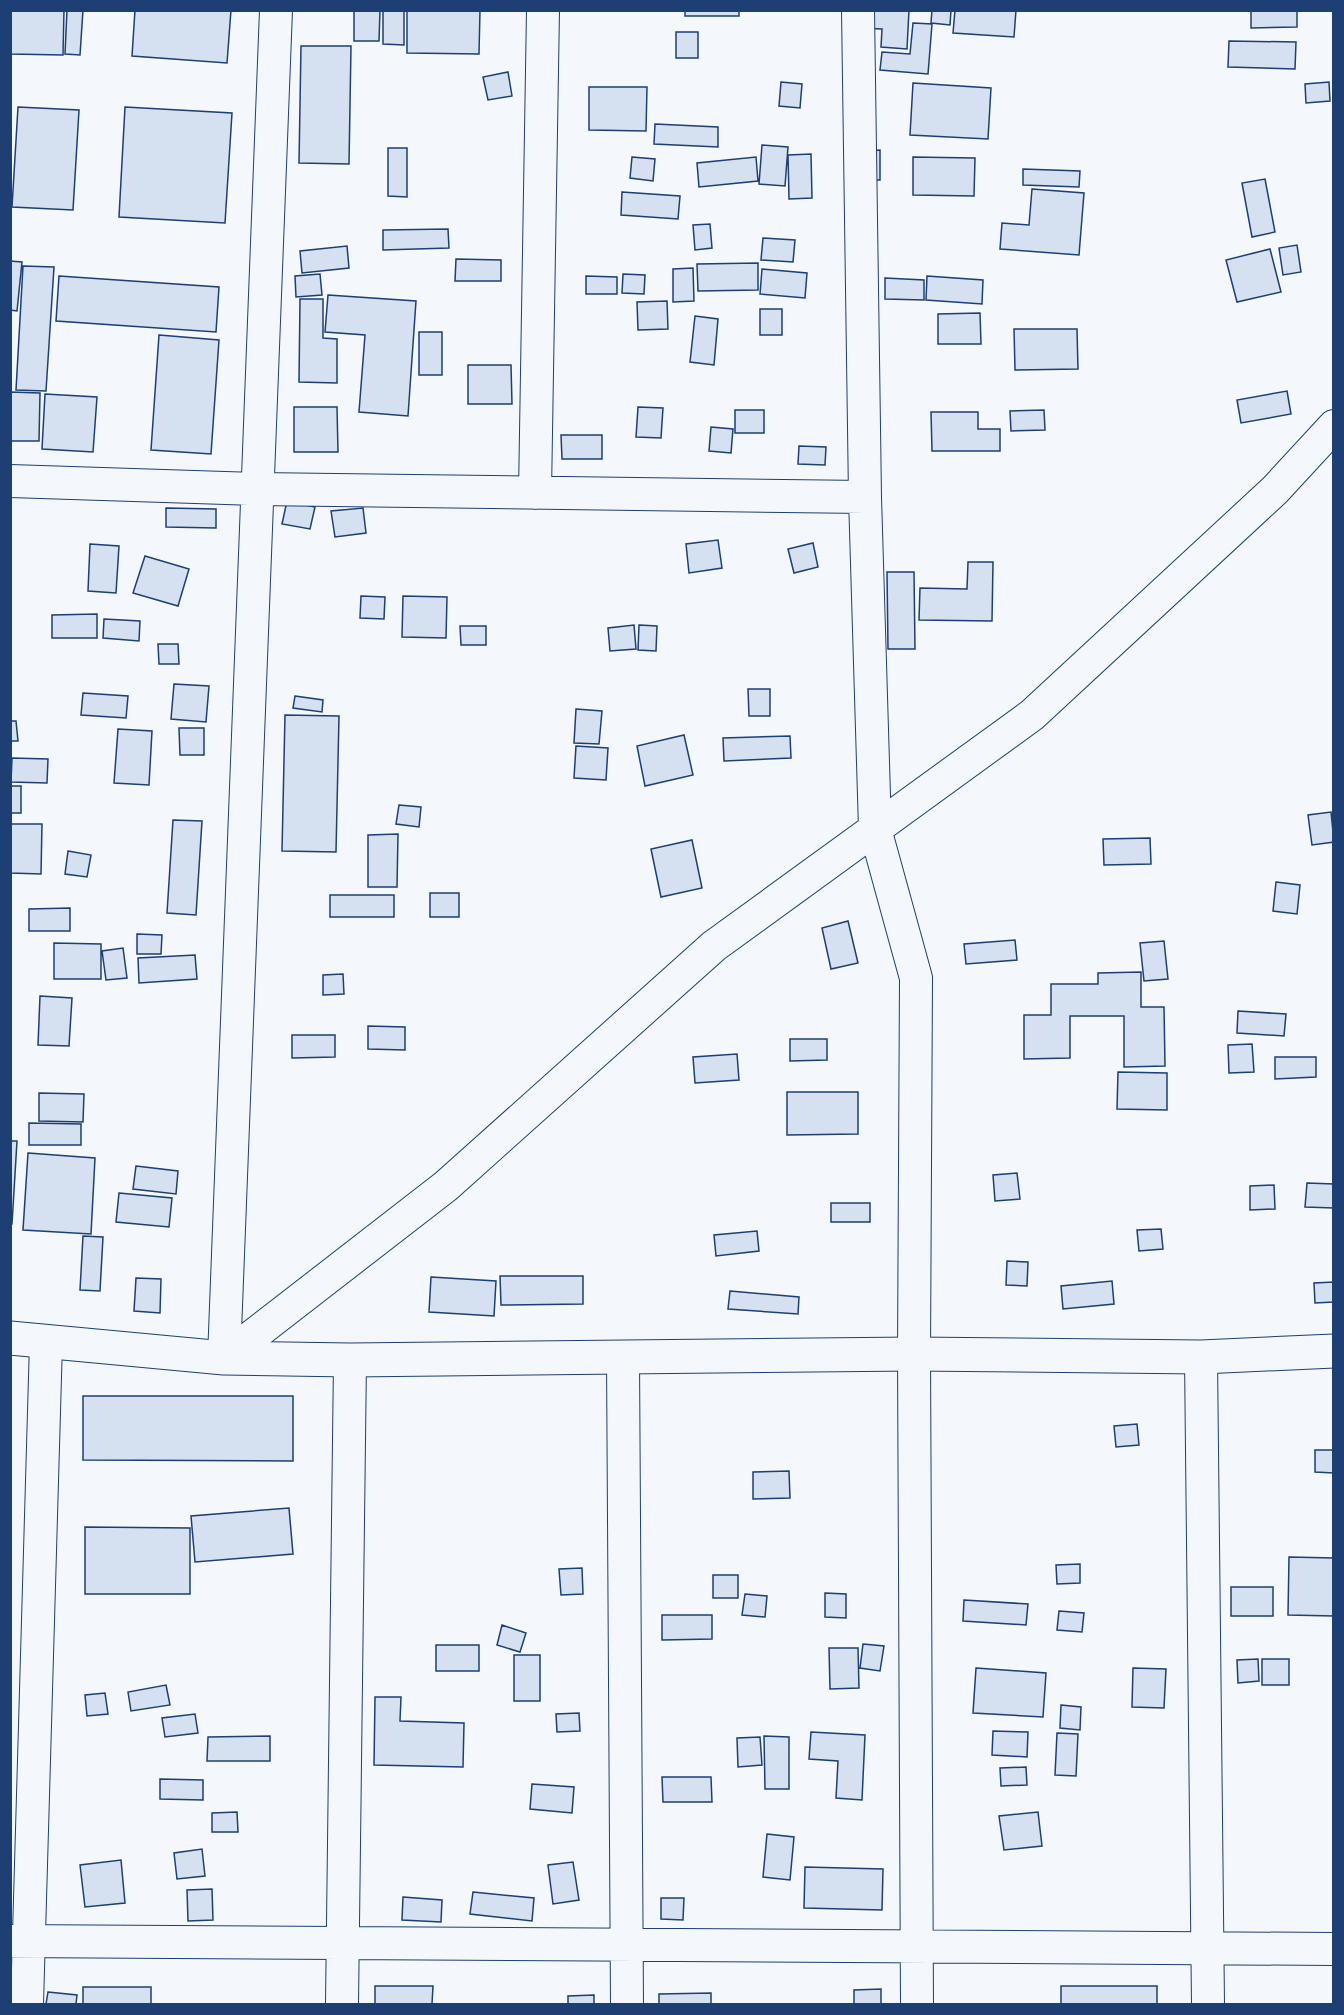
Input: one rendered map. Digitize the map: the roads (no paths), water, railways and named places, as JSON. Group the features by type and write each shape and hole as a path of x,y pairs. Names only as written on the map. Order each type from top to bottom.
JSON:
{"street":[{"path":"224,1358 276,10"},
{"path":"535,493 543,10"},
{"path":"858,10 865,497 875,829 916,978 914,1354 917,2004"},
{"path":"224,1358 446,1186 714,946 1032,715 1275,490 1334,426"},
{"path":"10,481 257,489 865,497"},
{"path":"10,1338 224,1358 350,1360 914,1354 1201,1357 1334,1351"},
{"path":"27,2004 20,1941 46,1342"},
{"path":"623,1357 627,2004"},
{"path":"1201,1357 1208,2004"},
{"path":"342,2004 350,1360"},
{"path":"20,1941 1334,1949"}]}
